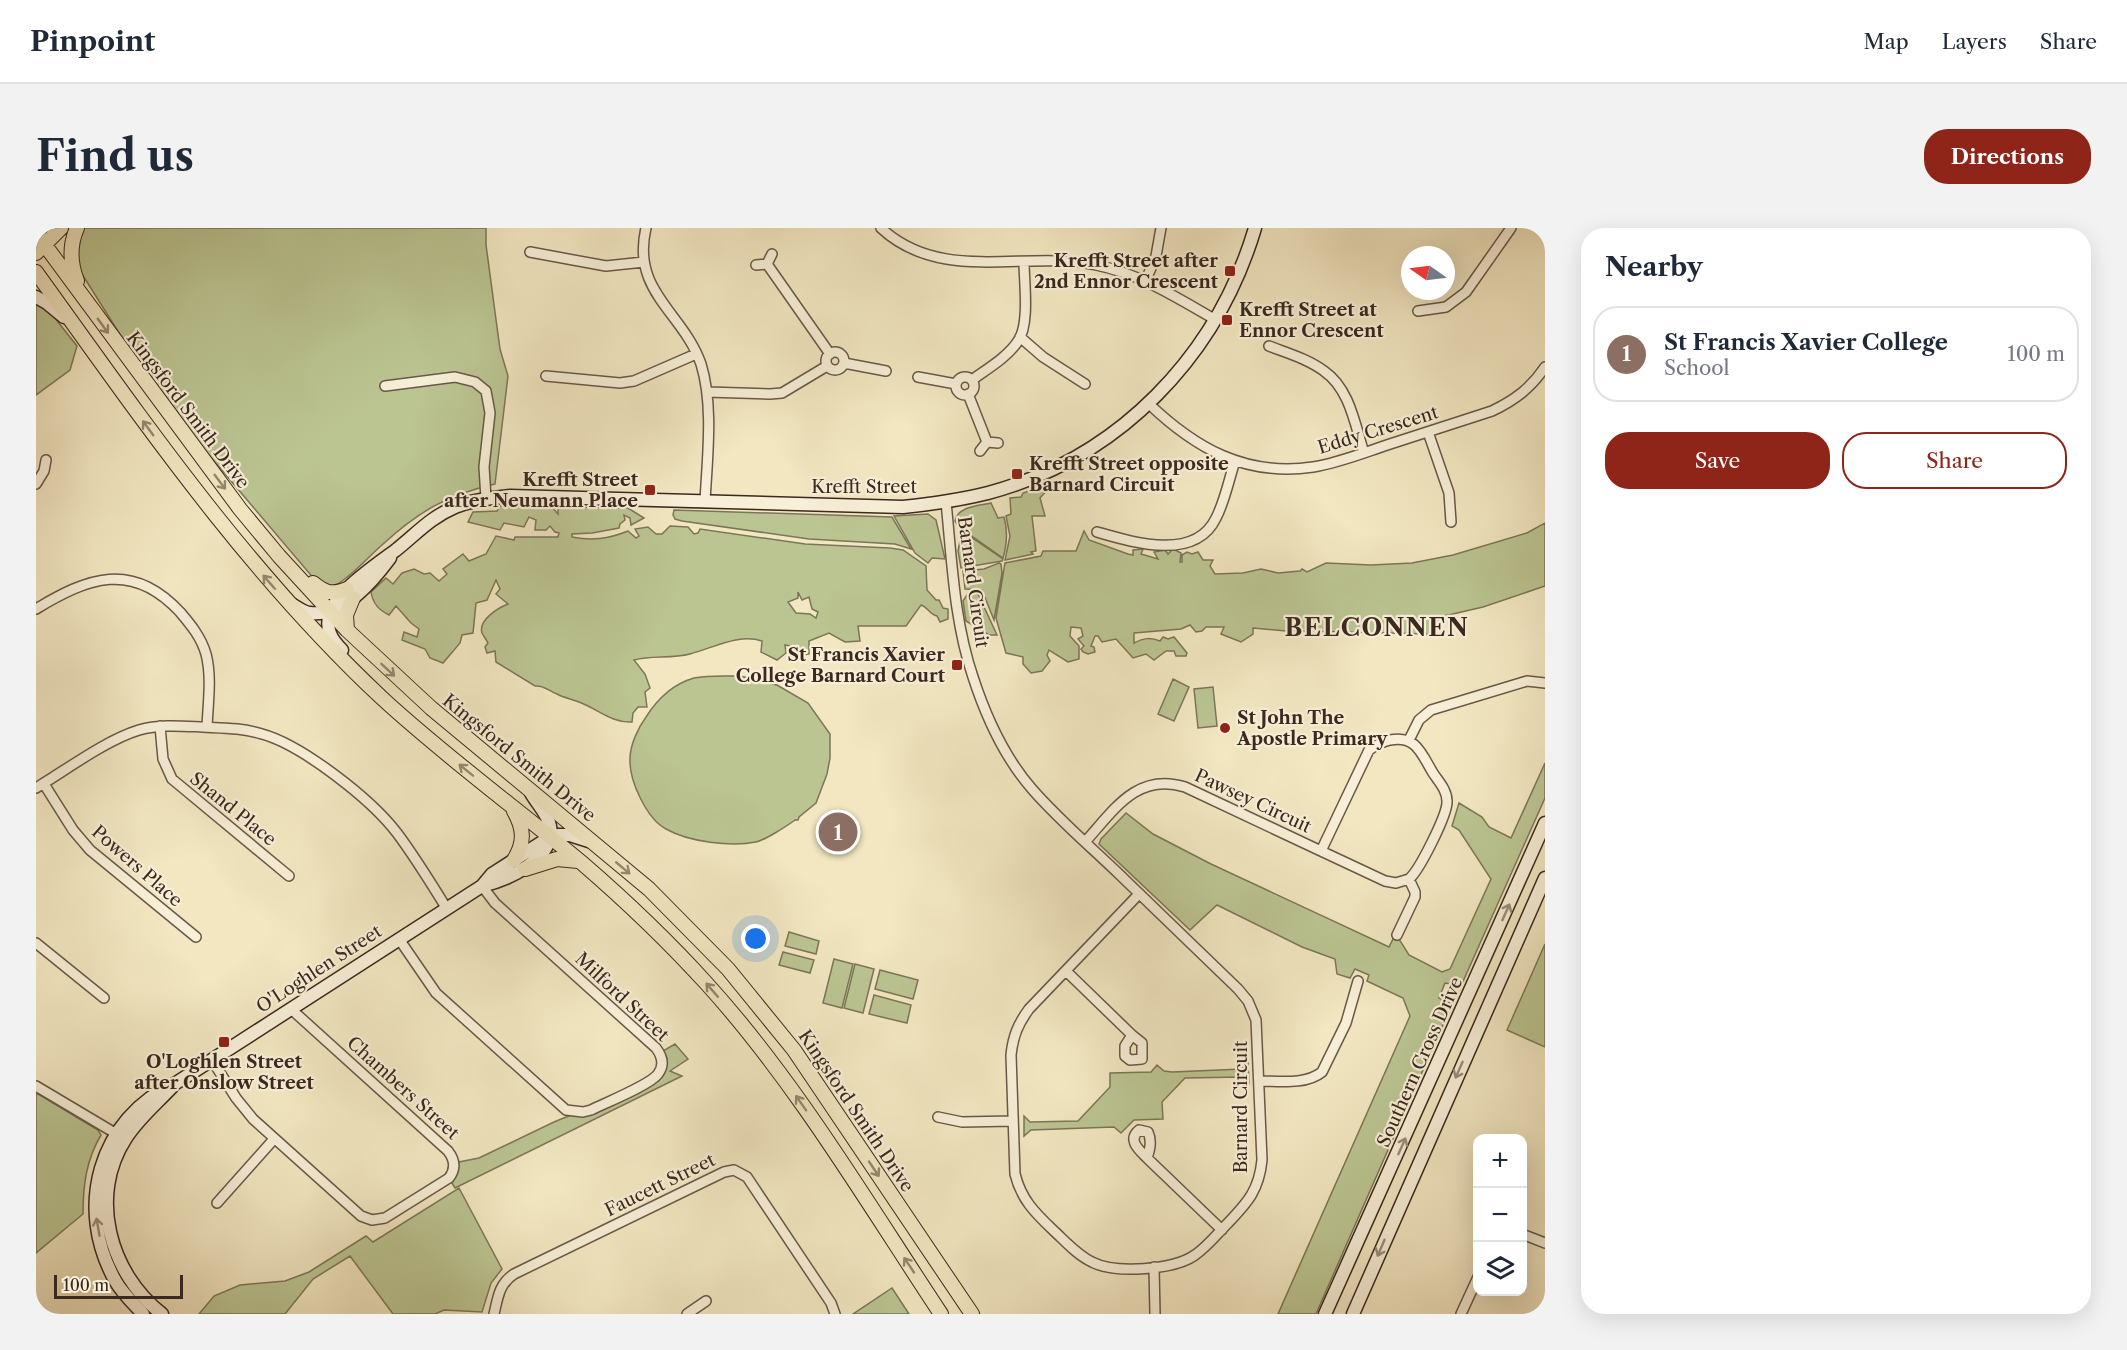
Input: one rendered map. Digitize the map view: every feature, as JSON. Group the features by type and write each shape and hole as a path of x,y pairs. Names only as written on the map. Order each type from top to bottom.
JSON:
{"main road":[{"path":"39,243 61,228"},
{"path":"77,228 72,242 71,264 85,301"},
{"name":"Kingsford Smith Drive","path":"39,243 233,500 279,556 347,630 430,708 649,889 728,969 781,1034 838,1114 972,1314"},
{"path":"36,272 222,527 286,601 352,670 416,728 632,907 709,986 762,1050 804,1108 941,1314"},
{"path":"279,556 324,592 350,594 346,615 347,630"},
{"path":"511,807 520,822 523,834 520,864 556,859 580,862"}],"street":[{"path":"646,228 644,262 648,278 655,293 683,331 696,354 707,392 705,502"},
{"path":"881,228 908,248 959,262 1067,262 1120,271 1146,280 1216,320"},
{"path":"1146,280 1156,256 1161,228"},
{"name":"Krefft Street","path":"330,611 350,594 378,562 420,527 457,506 486,498 510,496 903,507 946,502 1007,487 1059,465 1089,449 1120,428 1184,367 1216,320 1238,279 1255,228"},
{"path":"1418,311 1446,308 1466,292 1510,228"},
{"path":"530,252 606,266 644,262"},
{"path":"768,264 772,254"},
{"path":"972,380 1009,351 1020,337 1024,320 1024,262"},
{"path":"756,265 768,264"},
{"path":"768,264 830,354"},
{"path":"36,297 74,325"},
{"path":"1020,337 1043,357 1085,384"},
{"path":"1269,346 1311,363 1335,380 1348,402 1364,453"},
{"path":"546,376 634,381 696,354"},
{"path":"830,354 840,354 844,363"},
{"path":"827,366 826,360 830,354"},
{"path":"827,366 837,370 844,363"},
{"path":"844,363 886,371"},
{"path":"707,392 782,393 827,366"},
{"name":"Eddy Crescent","path":"1148,403 1173,427 1192,441 1213,452 1235,460 1268,467 1302,468 1334,463 1508,403 1529,388 1543,374"},
{"path":"385,386 455,377 475,382 486,391 490,413 484,467 486,498"},
{"path":"918,377 956,384"},
{"path":"962,377 972,380 974,387 968,394 964,395 957,391 956,384 962,377"},
{"path":"968,394 987,442"},
{"path":"1428,432 1449,493 1451,522"},
{"path":"987,442 999,443"},
{"path":"980,451 987,442"},
{"path":"36,484 44,471 46,460"},
{"path":"1097,532 1140,544 1170,545 1191,541 1204,533 1216,520 1235,460"},
{"name":"Barnard Circuit","path":"946,502 956,600 968,662 992,726 1009,756 1031,788 1084,842 1139,894 1238,989 1248,1000 1256,1020 1260,1174 1253,1195 1222,1230 1194,1256 1182,1263 1154,1267 1114,1268 1092,1262 1080,1255 1034,1212 1022,1194 1015,1174 1011,1055 1012,1041 1017,1027 1029,1009 1139,894"},
{"path":"36,609 77,586 102,580 135,583 165,598 194,628 204,648 208,670 207,727"},
{"path":"286,601 309,613 330,611 328,628 332,640 345,653 352,670"},
{"path":"1397,935 1415,897 1409,879 1419,868 1444,814 1447,801 1438,780 1417,747 1409,740 1419,720 1431,710 1527,681 1545,683"},
{"path":"40,786 124,736 159,726 237,729 261,733 296,748 385,819 405,844 447,909"},
{"name":"Shand Place","path":"159,726 163,759 167,773 172,779 289,876"},
{"name":"Pawsey Circuit","path":"1321,851 1369,750 1383,742 1409,740"},
{"name":"Pawsey Circuit","path":"1084,842 1130,794 1147,785 1160,782 1173,783 1385,880 1396,883 1409,879"},
{"name":"Powers Place","path":"40,786 90,849 196,938"},
{"path":"530,790 550,825 550,837 570,835 593,842"},
{"name":"Southern Cross Drive","path":"1325,1314 1545,823"},
{"name":"O'Loghlen Street","path":"143,1314 116,1282 103,1252 95,1212 100,1167 120,1136 176,1083 482,886 495,883 520,864 538,858 550,837"},
{"path":"1353,1314 1545,878"},
{"name":"Milford Street","path":"399,939 436,993 566,1110 583,1112 591,1110 657,1076 662,1065 660,1053 656,1048 497,905 482,886"},
{"path":"36,944 104,998"},
{"path":"1066,970 1132,1035"},
{"path":"1259,1081 1304,1080 1322,1072 1346,1023 1358,981"},
{"name":"Chambers Street","path":"212,1060 244,1108 274,1139 356,1212 372,1220 379,1220 445,1182 454,1168 452,1156 448,1151 291,1009"},
{"path":"36,1086 120,1136"},
{"path":"938,1117 962,1122 1013,1121"},
{"name":"O'Loghlen Street","path":"120,1136 108,1191 107,1211 111,1237 120,1265 131,1284 162,1314"},
{"path":"217,1203 274,1139"},
{"path":"1147,1158 1222,1230"},
{"name":"Faucett Street","path":"494,1314 501,1287 514,1274 724,1172 734,1170 747,1177 831,1303 835,1314"},
{"path":"1527,1236 1545,1243"},
{"path":"1154,1267 1155,1314"},
{"path":"1461,1314 1473,1288"},
{"path":"687,1314 706,1301"}],"green space":[{"path":"80,228 486,228 486,245 500,349 508,376 495,484 462,493 421,514 336,585 328,586 315,580 203,448 121,336 75,263"},
{"path":"36,303 54,317 77,346 70,370 36,395"},
{"path":"1047,485 1050,487 1040,498 1045,516 1032,516 1036,551 1031,552 1033,554 1005,560 1010,536 1006,516 1011,514 1010,498 1021,497 1023,493"},
{"path":"991,503 998,518 1004,517 1007,538 1003,558 959,527 955,521 960,512"},
{"path":"500,506 551,506 558,514 558,507 628,508 644,518 631,525 630,518 624,515 625,520 619,528 572,534 572,537 579,538 614,536 628,531 636,538 639,536 635,529 648,527 656,534 662,534 670,526 688,527 694,534 700,529 805,544 903,550 926,566 927,590 936,600 939,600 943,608 948,609 948,619 940,622 937,616 921,605 906,626 858,626 860,641 845,642 829,633 809,641 809,654 796,652 795,647 785,645 786,653 777,660 761,652 762,641 744,639 683,655 634,660 645,674 650,688 645,692 647,707 638,707 633,713 632,722 624,722 562,697 544,687 535,686 496,662 495,651 487,653 485,647 488,643 482,633 483,624 494,612 508,604 496,594 500,589 496,580 487,600 476,603 473,633 462,635 460,643 443,663 430,658 425,649 402,640 404,632 417,637 419,629 396,606 389,615 379,609 375,603 371,592 386,578 393,584 402,573 414,569 424,574 430,573 439,581 447,574 443,569 463,554 469,561 486,554 496,536 514,540 515,537 558,537 559,533 550,526 546,530 535,530 536,520 529,517 524,527 504,523 500,530 468,522 473,512 497,511","holes":["798,592 802,600 809,597 812,609 818,612 816,618 810,614 796,613 788,602 798,598"]},
{"path":"674,510 892,517 911,549 895,544 809,539 682,521 675,519"},
{"path":"928,514 936,520 945,559 932,558 928,563 915,553 894,516"},
{"path":"1545,523 1545,586 1483,607 1440,617 1429,634 1303,631 1293,636 1286,631 1253,628 1253,634 1241,642 1221,634 1224,627 1206,627 1196,632 1190,625 1181,629 1134,633 1134,643 1147,639 1160,641 1163,637 1168,639 1174,637 1187,653 1186,656 1176,656 1174,651 1166,651 1154,660 1146,654 1133,658 1116,639 1102,642 1098,636 1095,636 1091,646 1094,647 1095,652 1088,654 1081,649 1084,646 1078,639 1083,636 1081,628 1071,627 1070,636 1079,646 1079,659 1068,662 1049,650 1047,655 1050,661 1042,671 1031,673 1023,664 1023,657 1006,653 996,618 1005,563 1041,556 1043,551 1076,551 1084,531 1089,540 1133,555 1133,550 1143,549 1141,554 1158,559 1154,552 1165,550 1168,554 1173,549 1181,553 1180,562 1182,562 1182,555 1187,552 1192,554 1198,552 1203,560 1213,560 1210,566 1215,574 1243,573 1261,569 1278,573 1302,569 1307,572 1326,563 1371,565 1412,563 1453,555 1527,533"},
{"path":"962,531 1003,559 1002,561 961,568 958,551"},
{"path":"999,563 1002,573 994,620 982,590 965,589 963,571 984,569"},
{"path":"969,592 978,594 997,635 989,635 966,621 963,601"},
{"path":"740,676 777,685 808,703 830,734 827,774 816,803 798,820 756,842 735,844 710,842 686,837 666,829 652,817 636,788 630,768 631,748 635,737 643,721 656,704 679,684 699,677"},
{"path":"1173,679 1189,687 1174,721 1158,714"},
{"path":"1213,687 1217,726 1198,728 1194,689"},
{"path":"1545,763 1545,798 1461,986 1445,983 1439,998 1452,1004 1316,1314 1278,1314 1410,1016 1403,998 1367,981 1369,975 1355,969 1350,978 1337,974 1335,959 1302,947 1217,905 1190,930 1099,844 1101,839 1126,813 1153,834 1211,864 1389,947 1394,937 1399,939 1409,955 1442,972 1450,969 1491,879 1459,830 1452,826 1459,803 1482,817 1489,827 1511,838"},
{"path":"789,932 819,941 816,954 785,946"},
{"path":"1545,944 1545,1047 1507,1030"},
{"path":"783,952 814,960 810,973 779,965"},
{"path":"834,959 853,964 842,1008 823,1003"},
{"path":"855,964 874,969 863,1013 844,1008"},
{"path":"880,970 918,980 913,999 875,989"},
{"path":"874,995 911,1005 907,1023 869,1014"},
{"path":"675,1044 688,1059 670,1071 682,1076 455,1188 452,1183 445,1182 454,1163 479,1158 554,1122 649,1083 663,1071 667,1058 663,1051"},
{"path":"1248,1062 1249,1083 1242,1077 1185,1078 1162,1102 1163,1119 1134,1120 1121,1133 1114,1127 1031,1130 1024,1136 1024,1116 1030,1122 1078,1121 1110,1087 1110,1073 1151,1072 1157,1065 1164,1071 1172,1072 1242,1069"},
{"path":"36,1093 98,1130 101,1135 86,1173 83,1214 36,1253"},
{"path":"459,1188 502,1269 491,1283 482,1312 444,1310 435,1314 393,1314 350,1256 313,1279 285,1314 199,1314 214,1296 240,1285 285,1281 309,1272 366,1236 373,1242"},
{"path":"892,1288 909,1314 853,1314"}],"place":[{"name":"Krefft Street after 2nd Ennor Crescent","path":"1230,271"},
{"name":"Krefft Street at Ennor Crescent","path":"1227,320"},
{"name":"Krefft Street opposite Barnard Circuit","path":"1017,474"},
{"name":"Krefft Street after Neumann Place","path":"650,490"},
{"name":"St Francis Xavier College Barnard Court","path":"957,665"},
{"name":"St John The Apostle Primary","path":"1225,728"},
{"name":"St Francis Xavier College","path":"838,832"},
{"name":"O'Loghlen Street after Onslow Street","path":"224,1042"}],"district":[{"name":"BELCONNEN","path":"1377,627"}]}
